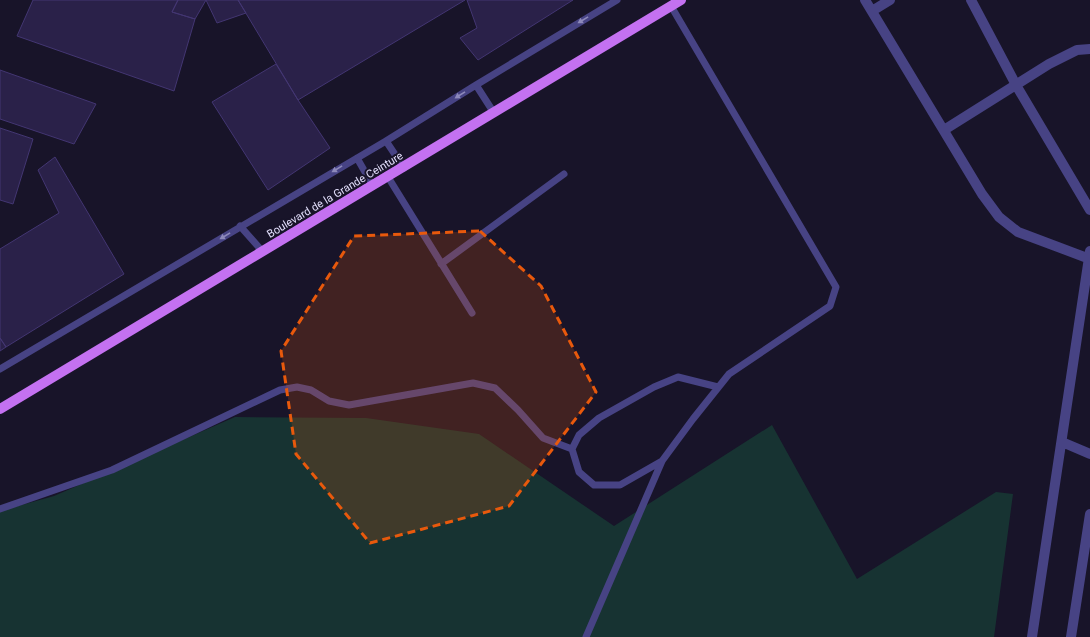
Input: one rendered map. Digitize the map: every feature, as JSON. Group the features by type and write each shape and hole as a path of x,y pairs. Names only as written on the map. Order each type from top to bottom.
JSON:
{"main road":[{"name":"Boulevard de la Grande Ceinture","path":"0,409 404,168 681,0"}],"street":[{"path":"866,0 982,194 1000,217 1018,232 1089,256 1032,637"},
{"path":"872,11 890,0"},
{"path":"971,0 1016,85 1090,210"},
{"path":"944,130 1049,64 1078,50 1090,49"},
{"path":"1062,442 1090,454"},
{"path":"1071,637 1090,514"}],"lane":[{"path":"0,369 386,141 476,84 617,0"},
{"path":"586,637 662,461 729,374 830,306 836,287 671,6"},
{"path":"476,84 494,113"},
{"path":"386,141 404,168"},
{"path":"356,158 373,186"},
{"path":"441,264 564,174"},
{"path":"388,177 472,313"},
{"path":"240,226 263,252"},
{"path":"662,461 620,485 594,485 579,472 572,449 579,435 600,418 654,387 678,377 718,387"},
{"path":"0,509 112,470 280,390 297,387 311,390 329,401 349,405 473,383 495,388 518,410 543,438 572,449"}],"highlighted area":[{"path":"480,231 541,286 596,392 509,506 370,543 296,454 281,351 354,236"}],"green space":[{"path":"235,417 366,418 479,434 614,526 772,425 857,579 996,492 1013,494 994,637 0,637 0,511 54,496"}],"building":[{"path":"33,0 178,0 172,12 195,19 174,91 17,36"},
{"path":"178,0 206,0 195,19 172,12"},
{"path":"206,0 238,0 246,13 217,23"},
{"path":"238,0 465,0 298,100"},
{"path":"467,0 573,0 478,60 460,38 477,28"},
{"path":"276,64 330,148 268,190 212,102"},
{"path":"0,70 96,104 74,144 0,119"},
{"path":"0,128 33,139 13,204 0,200"},
{"path":"55,157 124,274 6,347 0,338 0,249 59,213 38,170"},
{"path":"0,338 6,347 0,351"}]}
